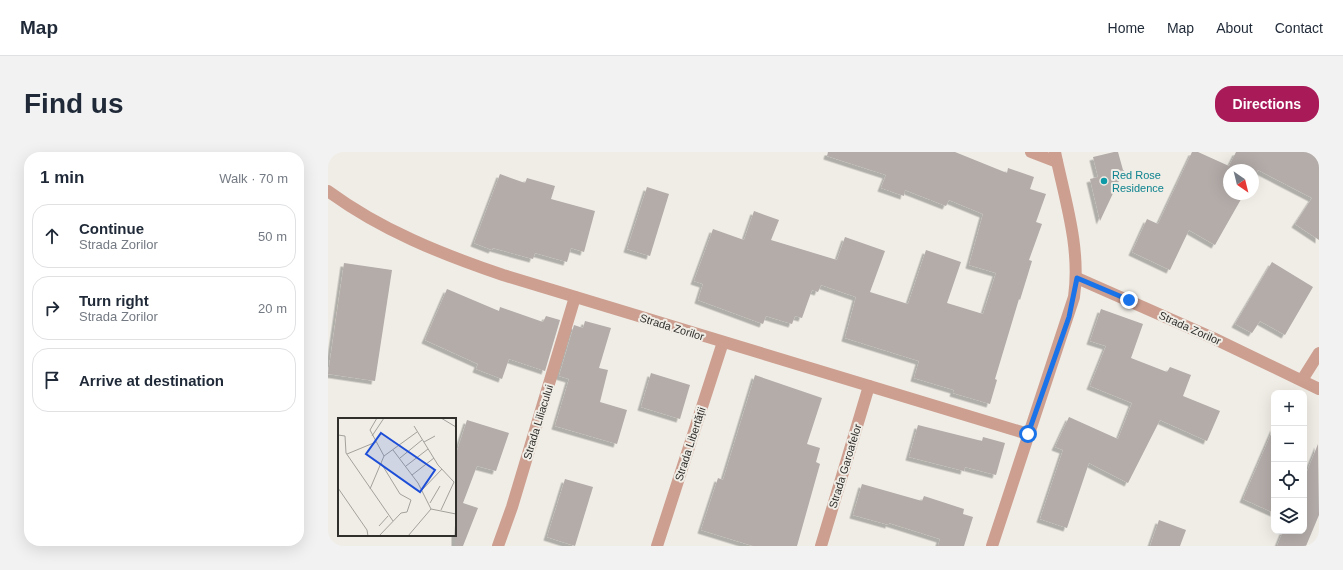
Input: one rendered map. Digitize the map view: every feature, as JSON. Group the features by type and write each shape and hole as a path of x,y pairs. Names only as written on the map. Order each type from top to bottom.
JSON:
{"street":[{"path":"992,546 1028,434 1069,317 1077,278 1074,237 1056,157 1031,152"},
{"name":"Strada Zorilor","path":"328,194 363,215 428,248 503,275 1028,434"},
{"name":"Strada Zorilor","path":"1077,278 1213,338 1319,389"},
{"name":"Strada Liliacului","path":"498,546 512,507 575,297"},
{"name":"Strada Libertății","path":"657,546 723,342"},
{"path":"1302,380 1319,353"},
{"name":"Strada Garoafelor","path":"821,546 869,386"}],"building":[{"path":"828,152 955,152 1007,173 1008,168 1034,177 1030,189 1046,194 1036,222 1042,224 1029,260 1032,261 995,379 997,380 990,404 953,393 954,390 914,378 919,361 845,338 856,297 821,285 818,292 812,290 802,318 795,316 792,324 766,316 763,324 698,300 703,284 694,281 713,229 744,240 754,211 779,220 771,240 837,260 845,237 885,251 870,292 908,304 926,250 961,262 947,303 983,314 996,273 969,265 983,214 949,200 946,206 905,190 904,196 881,188 886,175 827,156"},
{"name":"Red Rose Residence","path":"1118,152 1123,170 1107,174 1124,170 1100,221 1090,179 1098,177 1093,157"},
{"path":"1192,152 1198,152 1225,164 1223,164 1223,200 1241,200 1215,245 1189,230 1170,270 1132,252 1147,219 1158,224"},
{"path":"1236,152 1319,152 1319,240 1295,224 1312,198 1259,171 1259,164 1230,164"},
{"path":"500,174 525,183 527,178 555,186 551,199 595,211 584,252 571,248 567,262 535,253 533,259 493,248 492,250 474,243"},
{"path":"647,187 669,194 650,256 627,249"},
{"path":"1272,262 1313,287 1285,335 1260,321 1252,333 1235,324"},
{"path":"344,263 392,270 375,381 328,374"},
{"path":"447,289 499,311 500,307 543,322 546,316 560,320 545,371 509,359 502,379 476,369 478,364 425,340"},
{"path":"1101,309 1143,324 1131,358 1167,372 1170,367 1191,375 1183,396 1220,411 1207,441 1160,420 1128,483 1089,463 1067,528 1040,519 1063,450 1055,447 1069,417 1118,439 1132,403 1090,386 1106,346 1090,341"},
{"path":"585,321 611,328 599,368 608,370 600,402 627,410 617,444 555,426 569,379 559,376 574,325 583,328"},
{"path":"651,373 690,385 680,419 641,407"},
{"path":"755,375 822,398 807,444 820,448 816,462 820,464 797,546 753,546 701,530 718,478 723,480"},
{"path":"467,420 509,433 496,471 477,466 463,503 478,508 463,546 455,546 456,454"},
{"path":"918,425 982,441 983,437 1005,443 996,475 965,467 964,471 909,457"},
{"path":"1271,434 1271,512 1243,499"},
{"path":"1318,444 1319,515 1306,546 1277,546 1282,534 1307,534 1307,472"},
{"path":"565,479 593,487 575,546 547,537"},
{"path":"862,484 922,501 924,496 964,509 963,514 973,517 964,546 938,546 940,539 889,523 889,525 853,515"},
{"path":"1159,520 1186,530 1180,546 1150,546"}],"place":[{"name":"Red Rose Residence","path":"1104,181"}],"route":[{"path":"1028,434 1069,317 1077,278 1129,300"}]}
